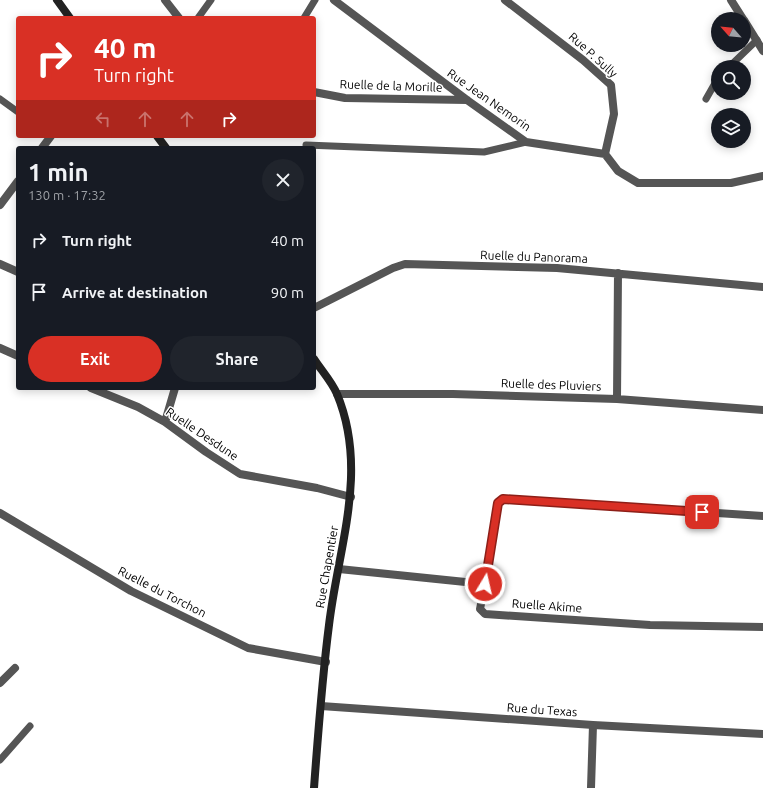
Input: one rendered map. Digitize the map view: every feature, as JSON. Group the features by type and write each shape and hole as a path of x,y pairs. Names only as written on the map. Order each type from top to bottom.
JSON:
{"street":[{"path":"57,0 69,16"},
{"path":"165,0 178,16"},
{"name":"Rue Jean Nemorin","path":"334,0 467,100 526,142 605,154"},
{"name":"Rue P. Sully","path":"505,0 583,60 612,85 614,114 605,154"},
{"path":"731,0 739,12"},
{"path":"751,31 763,51"},
{"name":"Ruelle de la Morille","path":"316,92 345,98 467,100"},
{"path":"158,138 164,146"},
{"path":"605,154 618,171 638,182 731,183 763,176"},
{"path":"0,205 16,184"},
{"path":"0,264 16,271"},
{"name":"Ruelle du Panorama","path":"316,307 393,268 405,264 557,268 763,287"},
{"path":"617,399 618,273"},
{"path":"0,348 16,355"},
{"name":"Rue Chapentier","path":"314,788 320,706 329,624 351,497 351,460 348,430 337,394 316,361"},
{"name":"Ruelle Desdune","path":"96,390 138,408 165,422 206,452 240,474 317,488 351,497"},
{"path":"165,422 174,390"},
{"name":"Ruelle des Pluviers","path":"337,394 453,394 617,399 763,410"},
{"path":"339,569 485,584 498,503 503,499 763,516"},
{"name":"Ruelle du Torchon","path":"0,513 130,591 248,648 326,662"},
{"name":"Ruelle Akime","path":"485,584 480,609 485,614 650,625 763,627"},
{"path":"0,683 15,668"},
{"name":"Rue du Texas","path":"320,706 593,725 763,734"},
{"path":"591,788 593,725"}],"lane":[{"path":"199,16 211,0"},
{"path":"305,16 315,0"},
{"path":"736,60 757,40"},
{"path":"706,99 711,90"},
{"path":"0,99 16,111"},
{"path":"306,145 484,152 526,142"},
{"path":"0,760 30,726"}],"route":[{"path":"485,584 498,503 503,499 702,512"}]}
